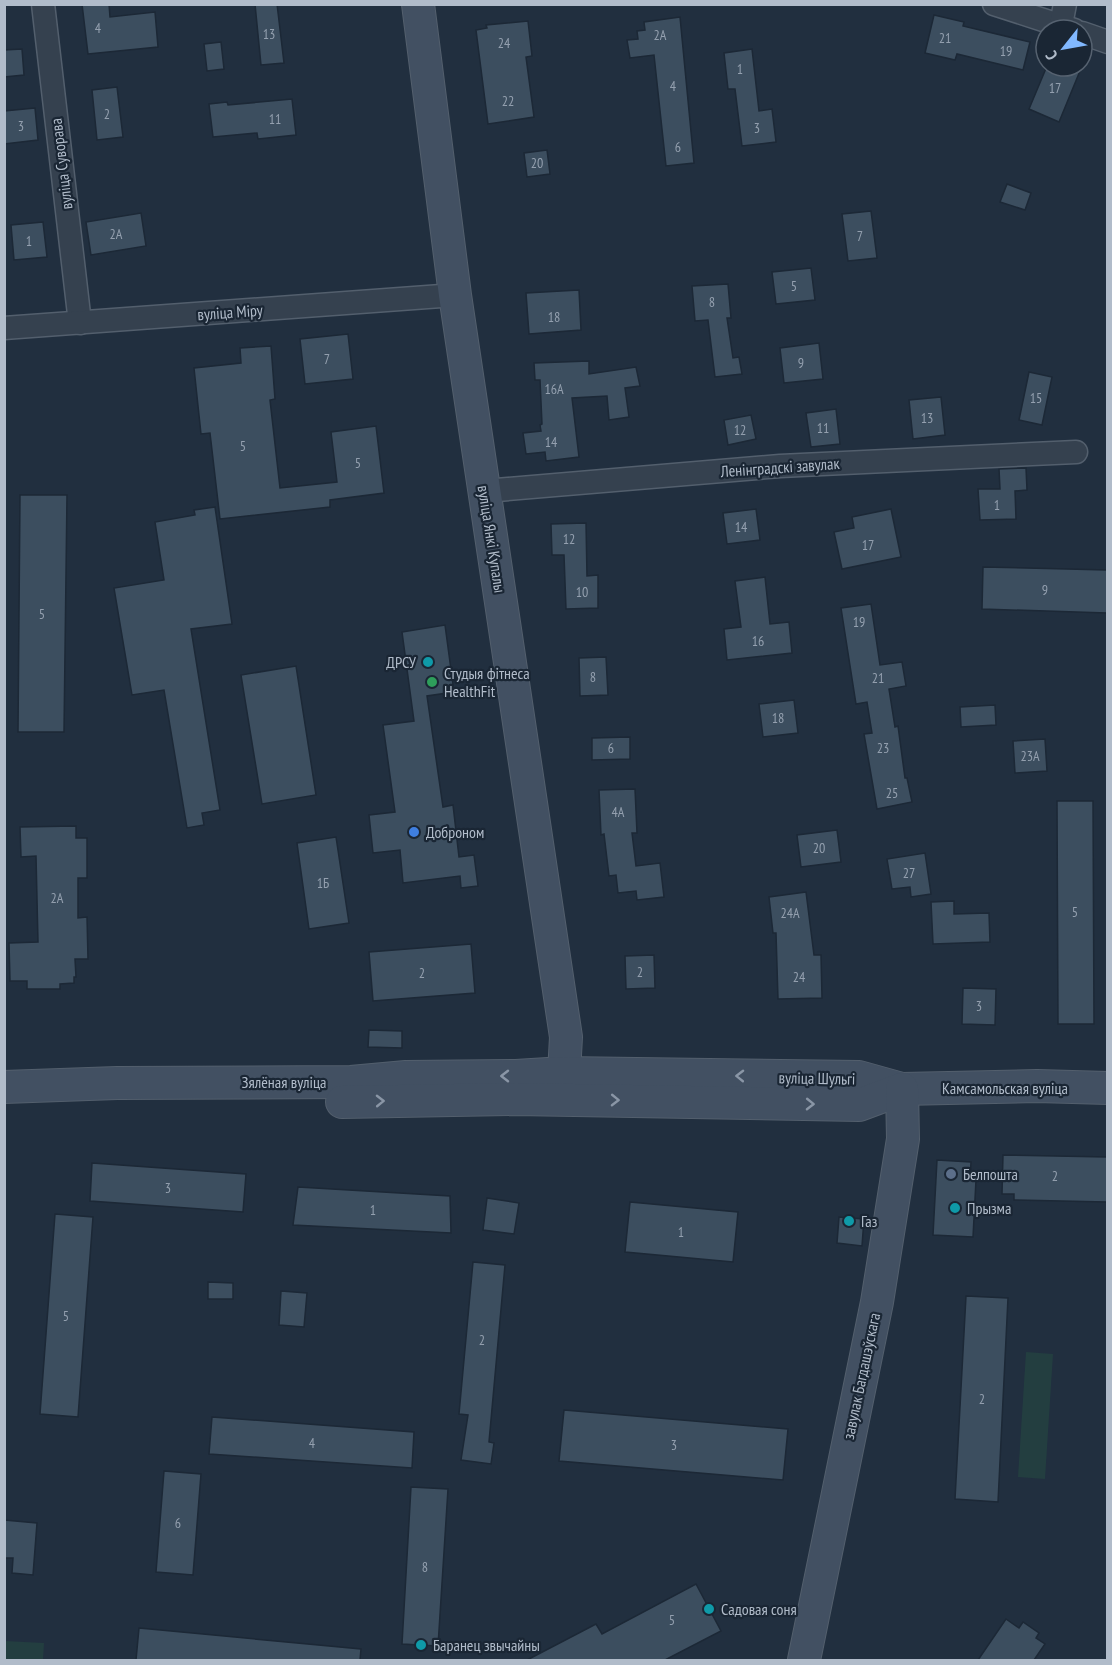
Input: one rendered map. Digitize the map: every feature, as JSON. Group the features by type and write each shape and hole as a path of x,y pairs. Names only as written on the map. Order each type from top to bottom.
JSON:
{"street":[{"name":"вуліца Суворава","path":"43,4 80,323"},
{"name":"вуліца Янкі Купалы","path":"418,4 455,295 566,1037 560,1086"},
{"path":"994,4 1051,18"},
{"name":"вуліца Міру","path":"4,328 455,295"},
{"name":"Ленінградскі завулак","path":"485,491 780,466 1076,452"},
{"name":"Зялёная вуліца","path":"4,1087 117,1083 351,1082 406,1077 516,1076 560,1086"},
{"name":"вуліца Шульгі","path":"560,1086 858,1077 902,1089"},
{"name":"Зялёная вуліца","path":"4,1107 194,1102 560,1086"},
{"name":"Камсамольская вуліца","path":"902,1089 1037,1086 1107,1088"},
{"name":"завулак Багдашэўскага","path":"804,1660 877,1302 903,1139 902,1089"}],"green space":[{"path":"1026,1352 1053,1354 1045,1479 1018,1477"},
{"path":"5,1641 44,1643 43,1660 5,1660"}],"building":[{"path":"82,4 109,4 110,17 155,12 158,47 88,54"},
{"path":"255,4 277,4 284,63 261,65"},
{"path":"934,15 964,22 963,26 1030,42 1023,70 957,54 955,60 925,53"},
{"path":"680,17 694,163 666,166 654,55 630,58 627,40 638,39 637,31 645,30 644,22"},
{"path":"528,21 532,56 526,57 534,117 488,124 476,30 487,28 486,25"},
{"path":"221,42 224,69 207,71 204,44"},
{"path":"22,49 24,75 4,77 4,50"},
{"path":"752,49 759,111 772,109 776,142 742,146 735,89 728,89 724,53"},
{"path":"1042,78 1077,78 1059,122 1029,109"},
{"path":"117,87 123,137 97,140 92,90"},
{"path":"292,99 296,135 258,139 257,133 213,137 209,104 227,102 228,105"},
{"path":"35,108 38,140 4,144 4,111"},
{"path":"547,150 550,174 527,177 524,153"},
{"path":"1007,184 1031,193 1025,210 1000,202"},
{"path":"871,211 877,258 848,261 842,214"},
{"path":"141,213 146,246 91,255 86,222"},
{"path":"43,222 47,257 14,260 11,225"},
{"path":"811,268 815,300 776,304 772,272"},
{"path":"728,284 731,318 727,318 733,358 739,357 742,374 715,377 708,320 695,321 692,286"},
{"path":"579,290 581,330 529,334 526,293"},
{"path":"348,334 353,379 305,384 300,339"},
{"path":"819,343 823,379 784,383 780,348"},
{"path":"271,346 275,399 270,400 280,488 337,482 331,432 376,426 384,493 330,500 330,507 220,519 210,433 201,434 194,368 241,363 240,348"},
{"path":"589,361 589,374 636,367 640,386 625,388 629,417 609,420 607,396 572,398 579,457 546,461 545,452 526,454 523,433 541,431 540,425 542,424 540,380 535,380 534,363"},
{"path":"1029,372 1052,377 1042,425 1019,420"},
{"path":"941,397 945,435 913,439 909,400"},
{"path":"836,409 840,444 811,447 806,413"},
{"path":"751,415 756,439 728,445 724,420"},
{"path":"1026,468 1027,490 1015,491 1016,519 980,520 978,489 1000,489 999,469"},
{"path":"20,495 67,495 64,732 18,732"},
{"path":"215,507 232,624 191,629 220,810 202,813 204,825 187,828 164,690 132,695 114,588 164,580 155,522 195,515 194,510"},
{"path":"756,509 760,540 727,544 723,513"},
{"path":"891,509 901,557 842,569 834,532 854,528 852,517"},
{"path":"586,523 587,576 598,575 598,608 566,609 564,555 552,555 551,524"},
{"path":"983,567 1107,570 1107,613 982,609"},
{"path":"765,577 770,624 789,622 792,653 727,660 724,629 741,627 735,581"},
{"path":"871,604 880,665 902,662 906,686 889,689 895,727 898,726 905,778 907,778 912,802 877,809 864,734 872,733 867,702 856,704 841,608"},
{"path":"445,625 454,692 427,696 443,807 453,805 459,857 474,855 478,886 461,888 460,876 403,883 400,850 373,853 369,815 395,812 383,725 414,721 402,632"},
{"path":"606,657 608,695 580,696 579,658"},
{"path":"296,666 316,795 262,804 241,675"},
{"path":"794,700 798,733 763,737 759,704"},
{"path":"995,705 996,725 961,727 960,707"},
{"path":"630,737 630,759 592,760 592,738"},
{"path":"1045,739 1047,771 1015,773 1013,741"},
{"path":"635,789 637,833 632,833 636,866 660,863 664,897 637,900 636,891 618,893 616,875 609,876 604,834 601,835 599,790"},
{"path":"1057,801 1093,801 1094,1024 1058,1024"},
{"path":"76,826 76,838 87,838 87,878 78,878 78,918 87,917 88,959 75,959 74,983 60,984 60,989 27,989 27,981 10,981 9,943 38,942 36,856 21,857 20,827"},
{"path":"837,830 841,862 801,867 797,835"},
{"path":"336,837 349,923 309,929 297,843"},
{"path":"925,853 931,894 911,897 910,887 892,889 887,859"},
{"path":"806,892 814,955 821,955 822,998 778,999 776,933 773,933 769,897"},
{"path":"954,901 954,914 989,913 990,942 933,944 931,902"},
{"path":"471,944 475,993 373,1001 369,952"},
{"path":"654,955 655,988 626,989 625,956"},
{"path":"963,988 996,989 995,1025 962,1024"},
{"path":"369,1030 402,1031 402,1048 368,1047"},
{"path":"1003,1155 1107,1157 1107,1202 1014,1200 1014,1194 1002,1194"},
{"name":"Прызма","path":"937,1160 971,1162 970,1180 976,1180 973,1237 933,1235"},
{"path":"92,1163 246,1174 243,1212 90,1201"},
{"path":"298,1187 450,1196 451,1233 293,1225"},
{"path":"487,1198 519,1203 514,1234 483,1230"},
{"path":"630,1202 738,1212 733,1262 625,1252"},
{"path":"55,1214 93,1217 78,1417 40,1414"},
{"path":"839,1217 864,1219 862,1246 837,1243"},
{"path":"473,1262 505,1265 489,1442 494,1443 491,1464 461,1460 468,1415 459,1414"},
{"path":"208,1282 233,1283 233,1299 208,1299"},
{"path":"281,1291 307,1293 304,1327 279,1325"},
{"path":"966,1296 1008,1298 998,1502 955,1499"},
{"path":"564,1410 788,1429 783,1480 559,1461"},
{"path":"212,1417 414,1432 412,1468 209,1454"},
{"path":"164,1471 201,1474 193,1575 156,1572"},
{"path":"411,1487 448,1489 438,1646 402,1644"},
{"path":"4,1520 37,1523 33,1575 12,1573 13,1558 4,1558"},
{"path":"696,1584 721,1631 665,1660 527,1660 596,1624 602,1634"},
{"path":"1006,1619 1019,1628 1023,1622 1039,1633 1036,1638 1045,1644 1034,1660 978,1660"},
{"path":"139,1628 361,1649 360,1660 136,1660"}],"place":[{"name":"ДРСУ","path":"428,662"},
{"name":"Студыя фітнеса HealthFit","path":"432,682"},
{"name":"Доброном","path":"414,832"},
{"name":"Белпошта","path":"951,1174"},
{"name":"Прызма","path":"955,1208"},
{"name":"Газ","path":"849,1221"},
{"name":"Садовая соня","path":"709,1609"},
{"name":"Баранец звычайны","path":"421,1645"}]}
